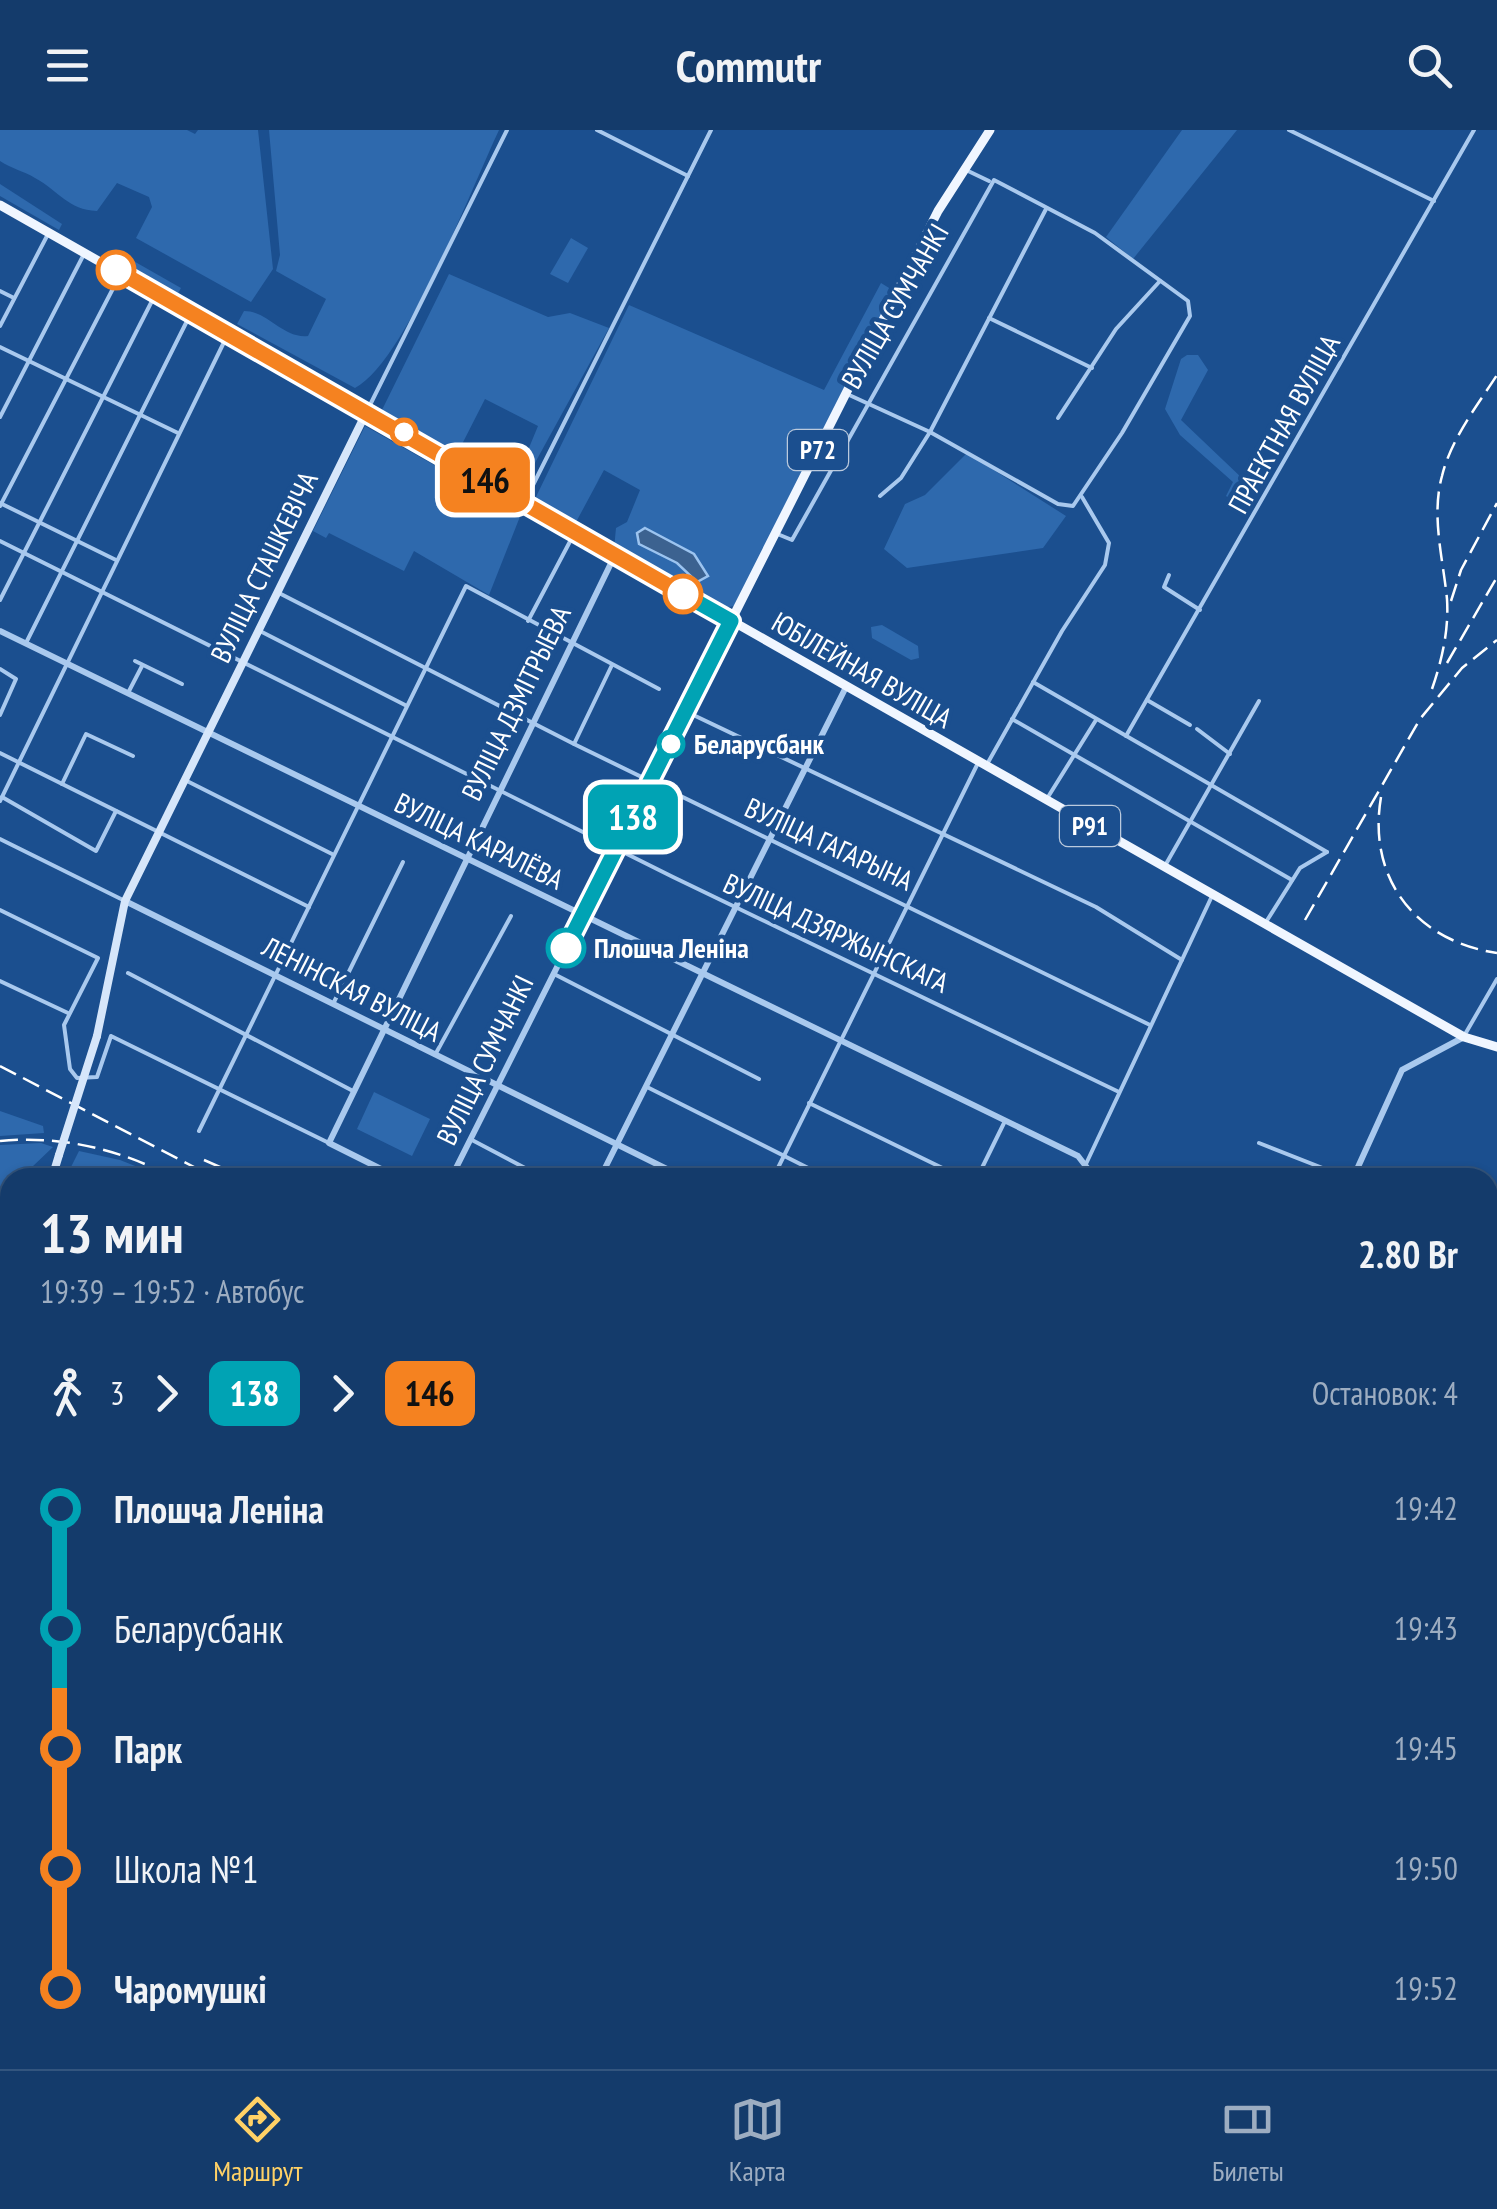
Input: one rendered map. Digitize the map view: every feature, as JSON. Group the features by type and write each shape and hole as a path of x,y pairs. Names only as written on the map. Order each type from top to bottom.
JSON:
{"main road":[{"name":"ВУЛІЦА СУМЧАНКІ","path":"731,621 962,168 990,130"},
{"name":"ЮБІЛЕЙНАЯ ВУЛІЦА","path":"0,205 1163,868 1464,1037 1497,1047"},
{"name":"ВУЛІЦА СТАШКЕВІЧА","path":"55,1168 97,1036 125,900 367,411"}],"street":[{"name":"ВУЛІЦА СТАШКЕВІЧА","path":"367,411 507,130"},
{"path":"597,130 688,176"},
{"path":"524,504 711,130"},
{"path":"1289,130 1434,201"},
{"name":"ПРАЕКТНАЯ ВУЛІЦА","path":"1126,736 1474,130"},
{"path":"847,394 930,432 1068,508 1082,496 1190,316 1188,301 1094,233 994,180 990,182 962,168"},
{"name":"ВУЛІЦА СУМЧАНКІ","path":"775,533 792,540 990,182"},
{"path":"880,496 901,478 930,432 1046,209"},
{"path":"0,326 50,232"},
{"path":"0,417 85,252"},
{"path":"116,560 0,504 121,272"},
{"path":"1058,418 1116,329 1160,281"},
{"path":"0,291 14,298"},
{"path":"0,600 156,293"},
{"path":"26,643 190,313"},
{"path":"989,318 1092,368"},
{"path":"116,810 96,850 1,799 228,334"},
{"path":"0,347 178,433"},
{"path":"778,1168 942,832 1108,553 1109,543 1082,496"},
{"path":"528,621 575,532"},
{"name":"ВУЛІЦА ДЗЯРЖЫНСКАГА","path":"0,541 736,908 1119,1092"},
{"name":"ВУЛІЦА ДЗМІТРЫЕВА","path":"329,1143 615,555"},
{"path":"1169,575 1164,586 1200,610"},
{"path":"199,1131 466,586 659,689"},
{"name":"ВУЛІЦА ГАГАРЫНА","path":"277,592 574,744 908,903 1150,1025"},
{"name":"ВУЛІЦА СУМЧАНКІ","path":"456,1168 731,621"},
{"path":"258,630 407,706"},
{"name":"ВУЛІЦА КАРАЛЁВА","path":"0,631 1078,1156 1085,1166"},
{"path":"135,660 182,684"},
{"path":"128,693 143,664"},
{"path":"574,744 612,665"},
{"path":"0,669 16,679 0,715"},
{"path":"1032,682 1327,852 1300,868 1265,924"},
{"path":"605,1168 846,687"},
{"path":"1147,700 1190,725"},
{"path":"1163,868 1259,701"},
{"path":"687,712 1096,907 1182,960"},
{"path":"1012,719 1292,880"},
{"path":"1046,801 1096,720"},
{"path":"1197,728 1230,754"},
{"path":"62,784 86,734 133,756"},
{"path":"0,753 309,906"},
{"path":"185,780 333,854"},
{"name":"ЛЕНІНСКАЯ ВУЛІЦА","path":"0,839 665,1168"},
{"path":"333,1004 403,862"},
{"path":"1085,1166 1212,895"},
{"path":"0,910 98,958 68,1013 64,1034 70,1069 77,1078 96,1077 111,1036 379,1168"},
{"path":"435,1056 511,916"},
{"path":"128,973 353,1091"},
{"path":"553,973 759,1079"},
{"path":"1355,1168 1402,1070 1464,1037 1497,980"},
{"path":"0,981 68,1013"},
{"path":"646,1087 808,1168"},
{"path":"810,1103 943,1168"},
{"path":"983,1168 1006,1121"},
{"path":"470,1139 525,1168"},
{"path":"1259,1143 1324,1168"}],"shaded area":[{"path":"0,130 187,130 195,134 198,130 258,130 273,269 251,302 136,238 152,207 149,197 117,183 97,211 78,207 35,178 0,161"},
{"path":"269,130 499,130 415,310 395,345 374,372 355,388 237,324 244,311 253,312 291,333 308,336 326,299 276,271 280,255"},
{"path":"1182,130 1237,130 1133,259 1106,237"},
{"path":"0,184 62,224 59,230 0,196"},
{"path":"571,238 588,248 568,283 550,274"},
{"path":"116,251 181,288 176,297 112,257"},
{"path":"449,274 548,317 570,313 609,328 519,492 470,463 477,450 507,466 526,455 538,426 485,399 456,456 381,412"},
{"path":"881,283 894,291 734,606 718,609 614,549 616,528 627,522 640,490 604,470 575,524 534,501 629,305 824,390"},
{"path":"1198,355 1208,370 1181,420 1244,480 1244,496 1236,503 1226,496 1233,482 1180,435 1165,409 1181,359"},
{"path":"365,426 521,514 489,595 414,551 404,571 329,533 326,538 313,531"},
{"path":"967,453 1066,516 1043,548 907,568 884,549 905,504 925,495"},
{"path":"645,528 694,554 708,576 697,582 677,563 639,544 637,533"},
{"path":"882,625 918,646 919,658 911,660 872,638 871,627"},
{"path":"374,1092 430,1119 412,1156 357,1129"},
{"path":"0,1111 43,1126 44,1133 0,1136"},
{"path":"41,1143 53,1147 32,1168 0,1168 0,1145"},
{"path":"79,1151 140,1168 70,1168"}],"railway":[{"path":"1432,689 1447,622 1438,522 1442,476 1458,436 1497,375"},
{"path":"1451,601 1461,570 1497,503"},
{"path":"1447,663 1497,577"},
{"path":"1305,920 1420,719 1462,668 1497,640"},
{"path":"1381,797 1382,854 1403,901 1443,935 1497,953"},
{"path":"0,1066 196,1168"},
{"path":"0,1141 67,1142 111,1152 153,1168"},
{"path":"204,1160 222,1168"}],"bus line":[{"name":"146","path":"116,270 683,594"},
{"name":"138","path":"566,948 731,621 683,594"}],"place":[{"name":"Беларусбанк","path":"671,744"},
{"name":"Плошча Леніна","path":"566,948"}]}
